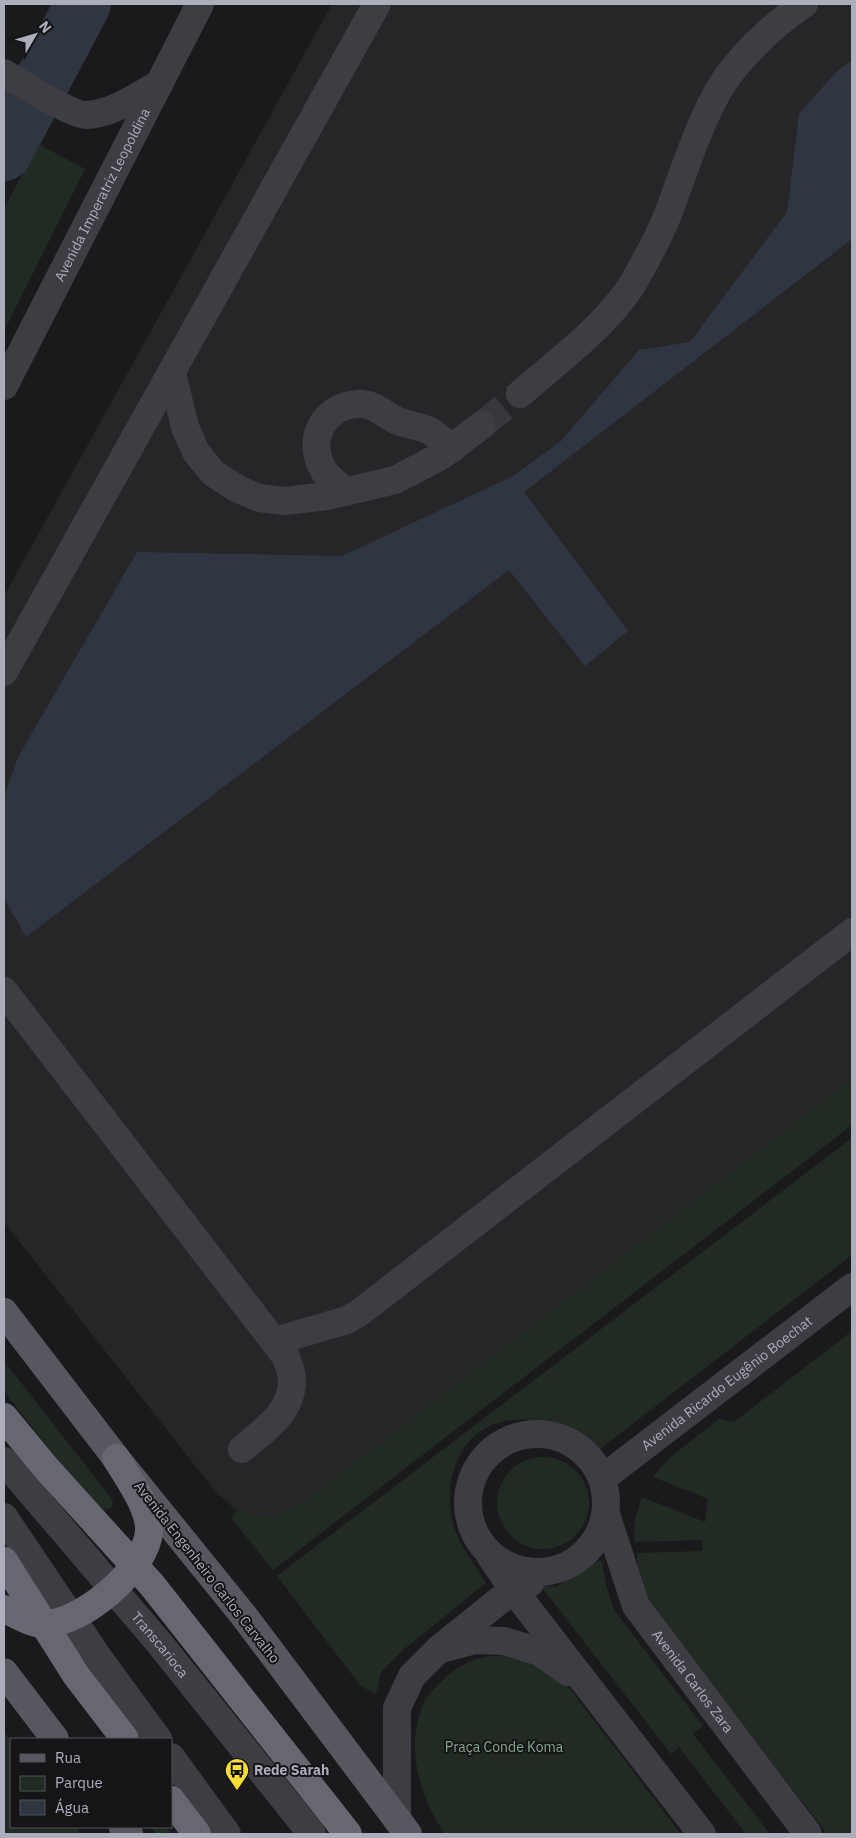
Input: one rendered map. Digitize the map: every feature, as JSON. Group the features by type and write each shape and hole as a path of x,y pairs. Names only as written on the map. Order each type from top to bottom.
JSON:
{"highway":[{"path":"4,1417 47,1469 136,1565 348,1834"},
{"path":"4,1609 43,1624 72,1618 94,1605 136,1565 149,1532 147,1516 144,1507 116,1458"},
{"path":"4,1561 76,1675 124,1738"},
{"path":"172,1801 198,1834"}],"main road":[{"name":"Avenida Engenheiro Carlos Carvalho","path":"4,1312 116,1458 244,1616 403,1827"},
{"path":"4,1672 54,1738"}],"street":[{"name":"Avenida Imperatriz Leopoldina","path":"4,386 200,4"},
{"path":"4,672 377,4"},
{"path":"520,394 605,319 632,285 666,220 699,128 718,91 738,63 766,35 804,4"},
{"path":"4,73 63,106 85,115 102,113 158,84"},
{"path":"172,373 185,427 196,452 213,472 236,488 259,498 285,501 327,496 396,480 452,449 482,425"},
{"path":"346,492 325,472 316,453 317,433 326,417 342,407 358,404 374,407 398,421 428,430 452,449"},
{"path":"275,1342 347,1320 359,1314 852,932"},
{"path":"4,991 286,1357 292,1379 287,1403 275,1422 242,1449"},
{"name":"Avenida Ricardo Eugênio Boechat","path":"603,1478 852,1287"},
{"path":"403,1827 396,1708 412,1676 439,1649 500,1600 515,1592 550,1572 571,1564 588,1550 606,1514 607,1496 603,1478 592,1459 576,1445 556,1435 534,1433 513,1437 494,1448 479,1464 470,1484 468,1506 472,1526 483,1546 515,1592 702,1834"},
{"name":"Transcarioca","path":"4,1461 160,1644 312,1834"},
{"name":"Avenida Carlos Zara","path":"606,1514 636,1606 808,1834"},
{"path":"4,1517 72,1618 157,1738"},
{"path":"483,1546 496,1559 513,1568 531,1572 550,1572"},
{"path":"439,1649 475,1640 504,1641 540,1652 591,1689"},
{"path":"172,1758 227,1834"}],"shaded area":[{"path":"332,4 852,4 852,1079 298,1506 282,1514 264,1517 237,1511 214,1490 4,1222 4,596"}],"green space":[{"path":"38,144 85,169 4,331 4,209"},
{"path":"852,1079 852,1125 273,1570 231,1518 237,1511 268,1516 298,1506"},
{"path":"852,1138 852,1255 600,1449 565,1428 530,1420 501,1422 488,1427 476,1434 466,1445 458,1459 453,1474 450,1489 451,1511 457,1536 486,1583 403,1650 381,1672 376,1695 360,1685 277,1576"},
{"path":"852,1331 852,1834 827,1834 654,1609 639,1580 637,1553 702,1551 703,1540 634,1542 635,1518 642,1497 705,1522 708,1499 653,1477 668,1459 719,1419 734,1422"},
{"path":"4,1361 112,1499 111,1508 103,1510 62,1465 4,1391"},
{"path":"543,1457 561,1461 575,1471 585,1485 589,1503 585,1521 575,1535 561,1545 543,1549 525,1545 511,1535 501,1521 497,1503 501,1485 511,1471 525,1461"},
{"path":"601,1559 614,1610 703,1726 693,1734 770,1834 746,1834 679,1747 671,1754 540,1585 556,1587"},
{"name":"Praça Conde Koma","path":"503,1656 524,1658 560,1676 681,1834 445,1834 428,1803 421,1786 417,1768 415,1751 419,1716 429,1695 457,1668 480,1658"},
{"path":"4,1731 10,1740 10,1828 77,1828 81,1834 4,1834"},
{"path":"152,1828 167,1828 172,1834 157,1834"}],"water":[{"path":"852,60 852,239 524,492 628,631 585,666 509,570 26,937 6,902 4,891 4,797 18,757 137,552 342,556 513,476 561,441 639,350 690,342 787,212 799,114 835,73"}],"waterway":[{"path":"4,153 83,4"}],"tunnel":[{"path":"482,425 520,394"}],"place":[{"name":"Rede Sarah","path":"237,1791"}]}
